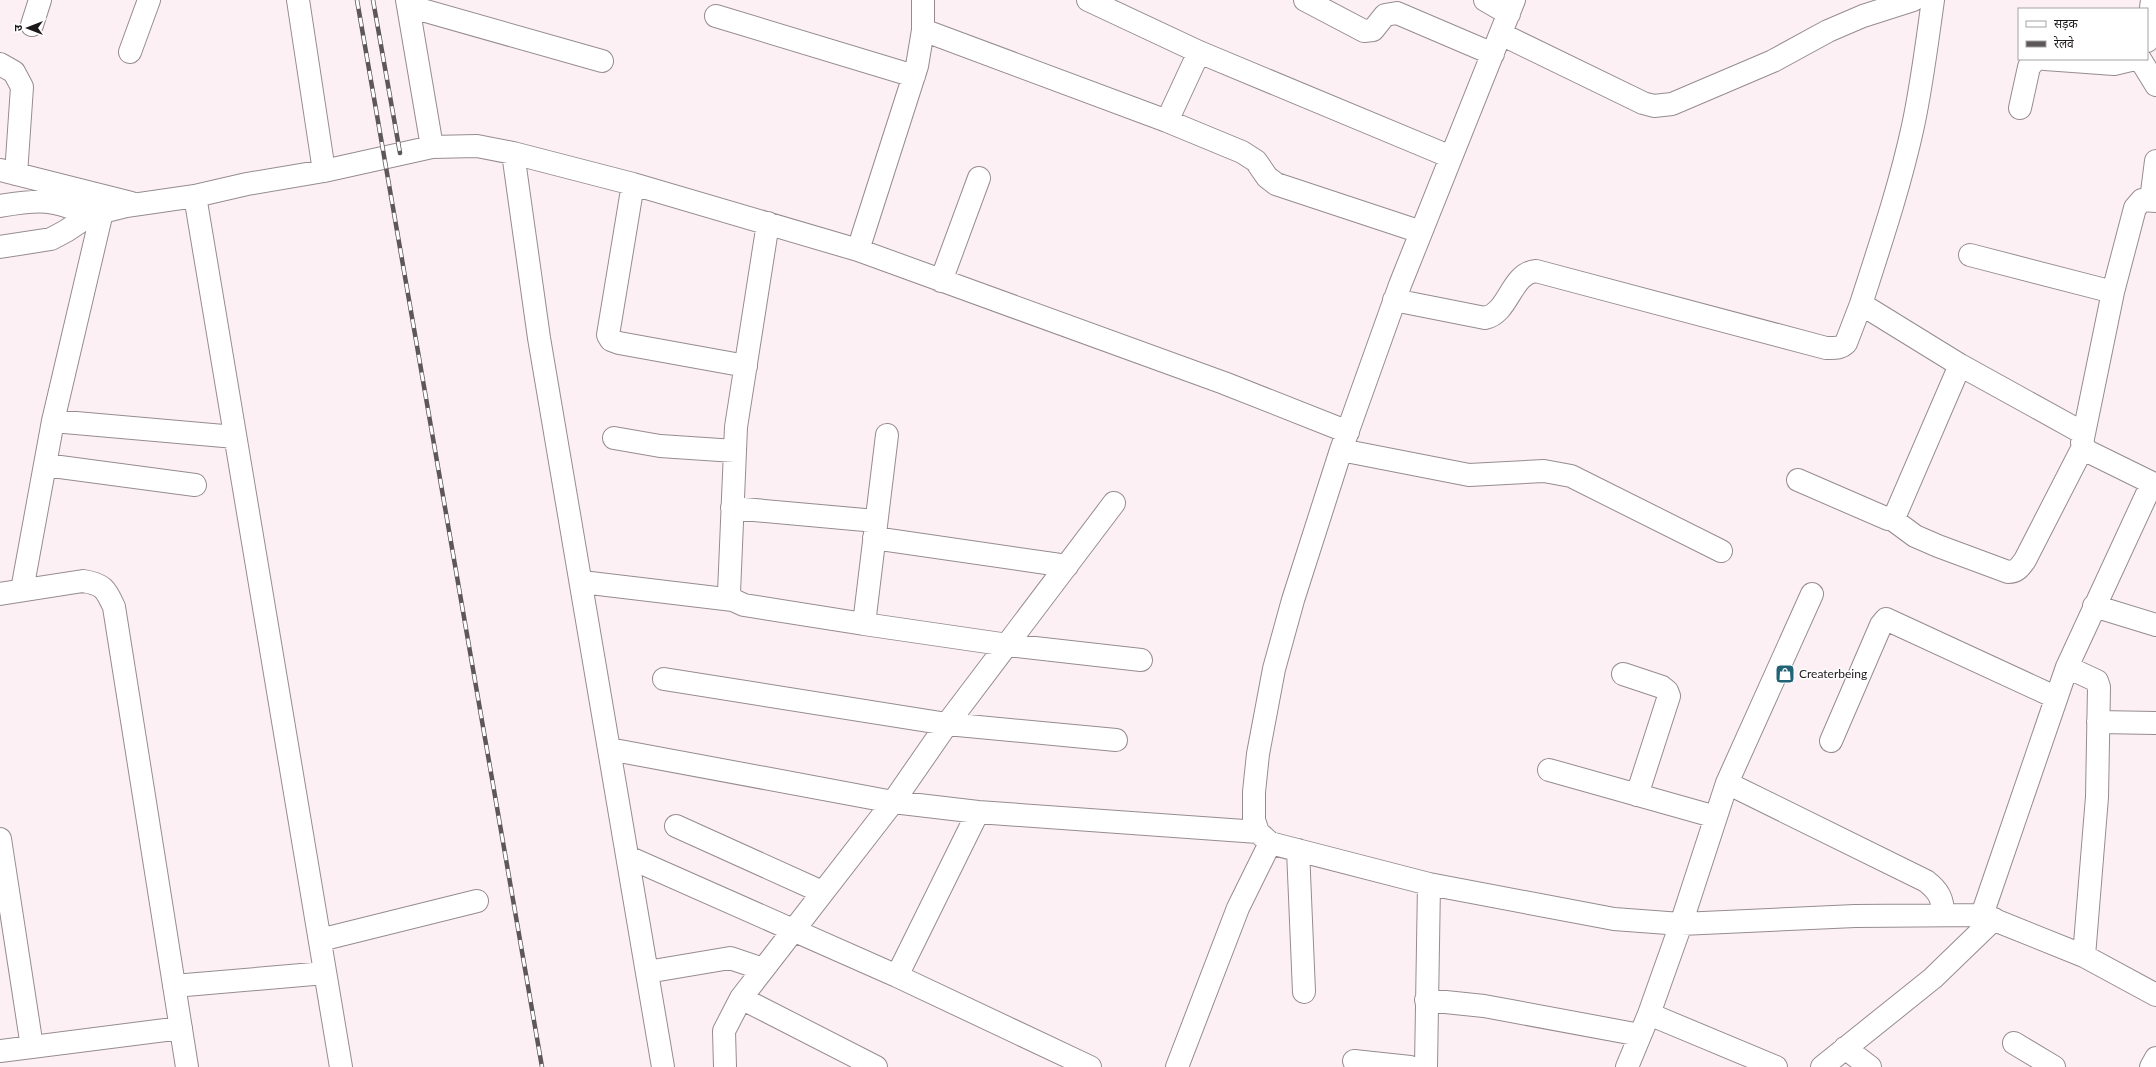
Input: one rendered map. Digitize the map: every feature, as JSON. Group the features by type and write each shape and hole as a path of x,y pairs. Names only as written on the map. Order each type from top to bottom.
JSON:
{"street":[{"path":"32,25 40,0"},
{"path":"130,52 149,0"},
{"path":"298,0 324,171"},
{"path":"858,250 914,76 923,30 923,0"},
{"path":"1088,0 1199,52 1451,158"},
{"path":"1305,0 1364,31 1373,30 1385,15 1397,13 1493,54"},
{"path":"1177,1067 1264,838 1254,820 1254,792 1258,754 1274,669 1293,600 1345,441 1394,300 1511,7 1485,0"},
{"path":"1501,34 1643,103 1661,106 1688,98 1773,61 1828,31 1862,16 1913,0"},
{"path":"1394,300 1486,318 1492,316 1498,311 1524,274 1536,271 1826,348 1842,347 1846,343 1861,304 1896,194 1923,72 1933,0"},
{"path":"432,147 407,3 602,61"},
{"path":"2148,37 2153,10"},
{"path":"716,16 914,76"},
{"path":"923,30 1167,121 1242,152 1256,161 1267,177 1276,184 1421,232"},
{"path":"1167,121 1199,52"},
{"path":"2020,108 2029,67 2035,60"},
{"path":"2059,60 2114,64 2131,60"},
{"path":"2141,60 2156,85"},
{"path":"0,64 14,72 22,87 8,172 135,204"},
{"path":"0,247 52,239 96,213 135,204 195,196 247,184 324,171 432,147 477,146 513,153 633,184 858,250 1224,383 1345,441 1469,475 1544,471 1571,476 1721,551"},
{"path":"513,153 539,338 582,582 663,1067"},
{"path":"1798,480 1892,519 1915,536 1938,546 2008,572 2014,572 2019,569 2025,560 2083,440 2113,292 2135,208 2142,200 2154,200 2156,162"},
{"path":"941,281 979,178"},
{"path":"633,184 608,335 611,340 619,343 746,366"},
{"path":"195,196 341,1067"},
{"path":"0,206 28,201 52,201 96,213"},
{"path":"22,590 53,421 96,213"},
{"path":"733,600 730,593 734,451 768,223"},
{"path":"1970,255 2113,292"},
{"path":"1822,1067 1933,978 1988,917 2055,697 2094,606 2154,483 1861,304"},
{"path":"1892,519 1896,516 1960,365"},
{"path":"53,421 235,437"},
{"path":"864,624 887,435"},
{"path":"614,438 660,446 734,451"},
{"path":"45,465 196,485"},
{"path":"725,1067 724,1031 741,998 893,802 947,724 1114,503"},
{"path":"732,508 875,530 1067,566"},
{"path":"0,594 83,581 96,583 107,591 114,607 187,1067"},
{"path":"582,582 733,600 744,606 1008,645 1141,660"},
{"path":"1627,1067 1650,1014 1727,783 1812,594"},
{"path":"2094,606 2156,625"},
{"path":"1831,741 1881,625 1886,619 2055,697"},
{"path":"2067,667 2097,681 2099,687 2097,797 2084,956"},
{"path":"1622,674 1662,687 1667,690 1668,696 1636,795"},
{"path":"664,678 947,724 1116,740"},
{"path":"2098,722 2156,723"},
{"path":"609,749 893,802 978,812 1264,838 1298,850 1429,884 1614,919 1681,924 1855,916 1943,915 1988,917 2084,956 2156,995"},
{"path":"1549,770 1716,817"},
{"path":"1727,783 1926,881 1936,888 1942,897 1943,915"},
{"path":"897,976 978,812"},
{"path":"676,826 822,892"},
{"path":"0,839 32,1047"},
{"path":"1298,850 1304,992"},
{"path":"628,857 897,976 1090,1067"},
{"path":"1426,1067 1429,884"},
{"path":"320,940 477,901"},
{"path":"647,972 730,958 763,969"},
{"path":"174,986 326,972"},
{"path":"741,998 876,1067"},
{"path":"1426,1000 1484,1006 1640,1036"},
{"path":"1650,1014 1776,1067"},
{"path":"0,1051 181,1028"},
{"path":"2014,1043 2054,1067"},
{"path":"1845,1048 1870,1067"},
{"path":"2151,1067 2156,1058"},
{"path":"1354,1061 1410,1067"}],"railway":[{"path":"357,0 542,1067"},
{"path":"373,0 400,153"}],"place":[{"name":"Createrbeing","path":"1785,674"}]}
